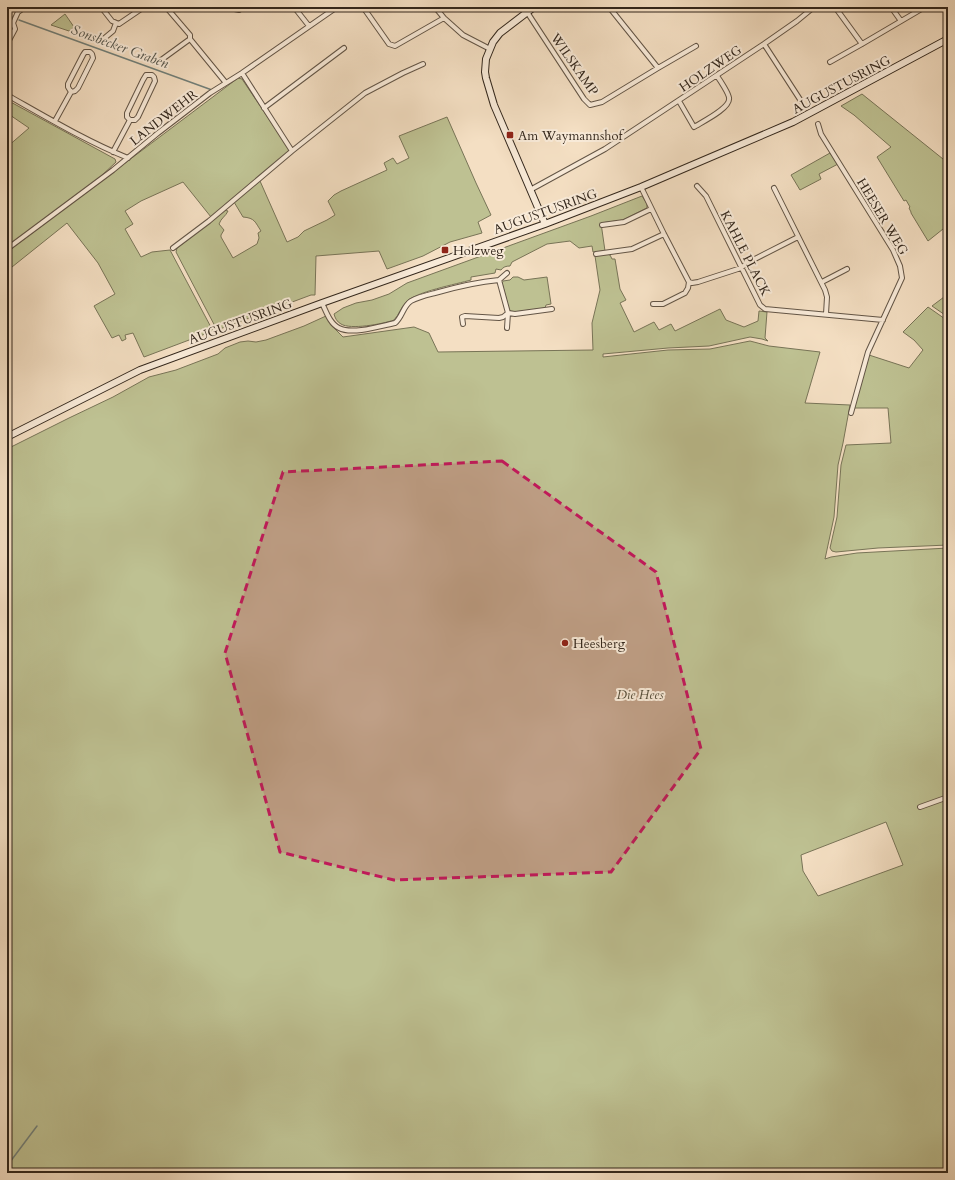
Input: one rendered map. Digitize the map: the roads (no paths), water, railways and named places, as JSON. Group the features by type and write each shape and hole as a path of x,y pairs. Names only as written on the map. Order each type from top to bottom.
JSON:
{"main road":[{"path":"534,7 500,33 493,42 485,65 489,91 545,224"},
{"name":"AUGUSTUSRING","path":"7,437 140,370 322,303 545,224 640,187 793,122 948,38"}],"street":[{"path":"7,44 15,29 10,23 18,12 25,7"},
{"path":"101,7 109,19 116,23 122,23 144,7"},
{"path":"166,7 190,35 190,39 226,82"},
{"path":"229,7 239,10 243,7"},
{"path":"294,7 309,26"},
{"name":"LANDWEHR","path":"7,249 226,82 242,74 337,7"},
{"path":"363,7 389,44 395,46 444,18"},
{"path":"435,7 444,18 463,35 490,49"},
{"path":"609,7 658,68"},
{"name":"HOLZWEG","path":"530,190 605,150 764,44 814,7"},
{"path":"835,7 862,44"},
{"path":"891,7 901,21"},
{"path":"830,62 925,7"},
{"name":"WILSKAMP","path":"528,12 584,99 590,104 602,102 696,46"},
{"path":"101,41 113,31 116,23"},
{"path":"157,63 190,39"},
{"path":"764,44 801,101"},
{"path":"264,108 344,48"},
{"path":"54,121 71,92 78,88 93,58 90,52 84,53 68,84 68,88 71,92"},
{"path":"172,248 209,221 292,151 365,93 423,64"},
{"path":"152,74 155,81 138,117 135,120 130,120 127,117 127,113 146,75 152,74"},
{"path":"242,74 292,151"},
{"path":"679,101 694,127 725,108 729,103 730,97 717,76"},
{"path":"7,94 54,121 113,152 128,158"},
{"path":"113,152 130,120"},
{"name":"HEESER WEG","path":"818,124 821,134 893,250 900,266 902,278 868,352 851,413"},
{"name":"KAHLE PLACK","path":"697,186 706,196 760,305 765,309 884,320"},
{"path":"640,187 689,282 685,293 663,304 653,304"},
{"path":"774,188 822,282 827,297 826,314"},
{"path":"602,225 624,222 651,209"},
{"path":"596,254 632,249 664,234"},
{"path":"689,282 698,282 741,268 747,263 798,237"},
{"path":"822,282 847,269"},
{"path":"322,303 333,323 339,329 350,331 395,323 399,320 410,302 420,297 459,286 499,280 508,273"},
{"path":"499,280 508,313 507,328"},
{"path":"463,324 462,317 465,316 499,318 508,313 515,314 552,309"},
{"path":"920,807 948,797"}],"waterway":[{"name":"Sonsbecker Graben","path":"7,16 12,17"},
{"name":"Sonsbecker Graben","path":"19,20 212,90"},
{"path":"7,1166 37,1126"}],"place":[{"name":"Am Waymannshof","path":"510,135"},
{"name":"Holzweg","path":"445,250"},
{"name":"Heesberg","path":"565,643"}],"park label":[{"name":"Die Hees","path":"640,694"}]}
